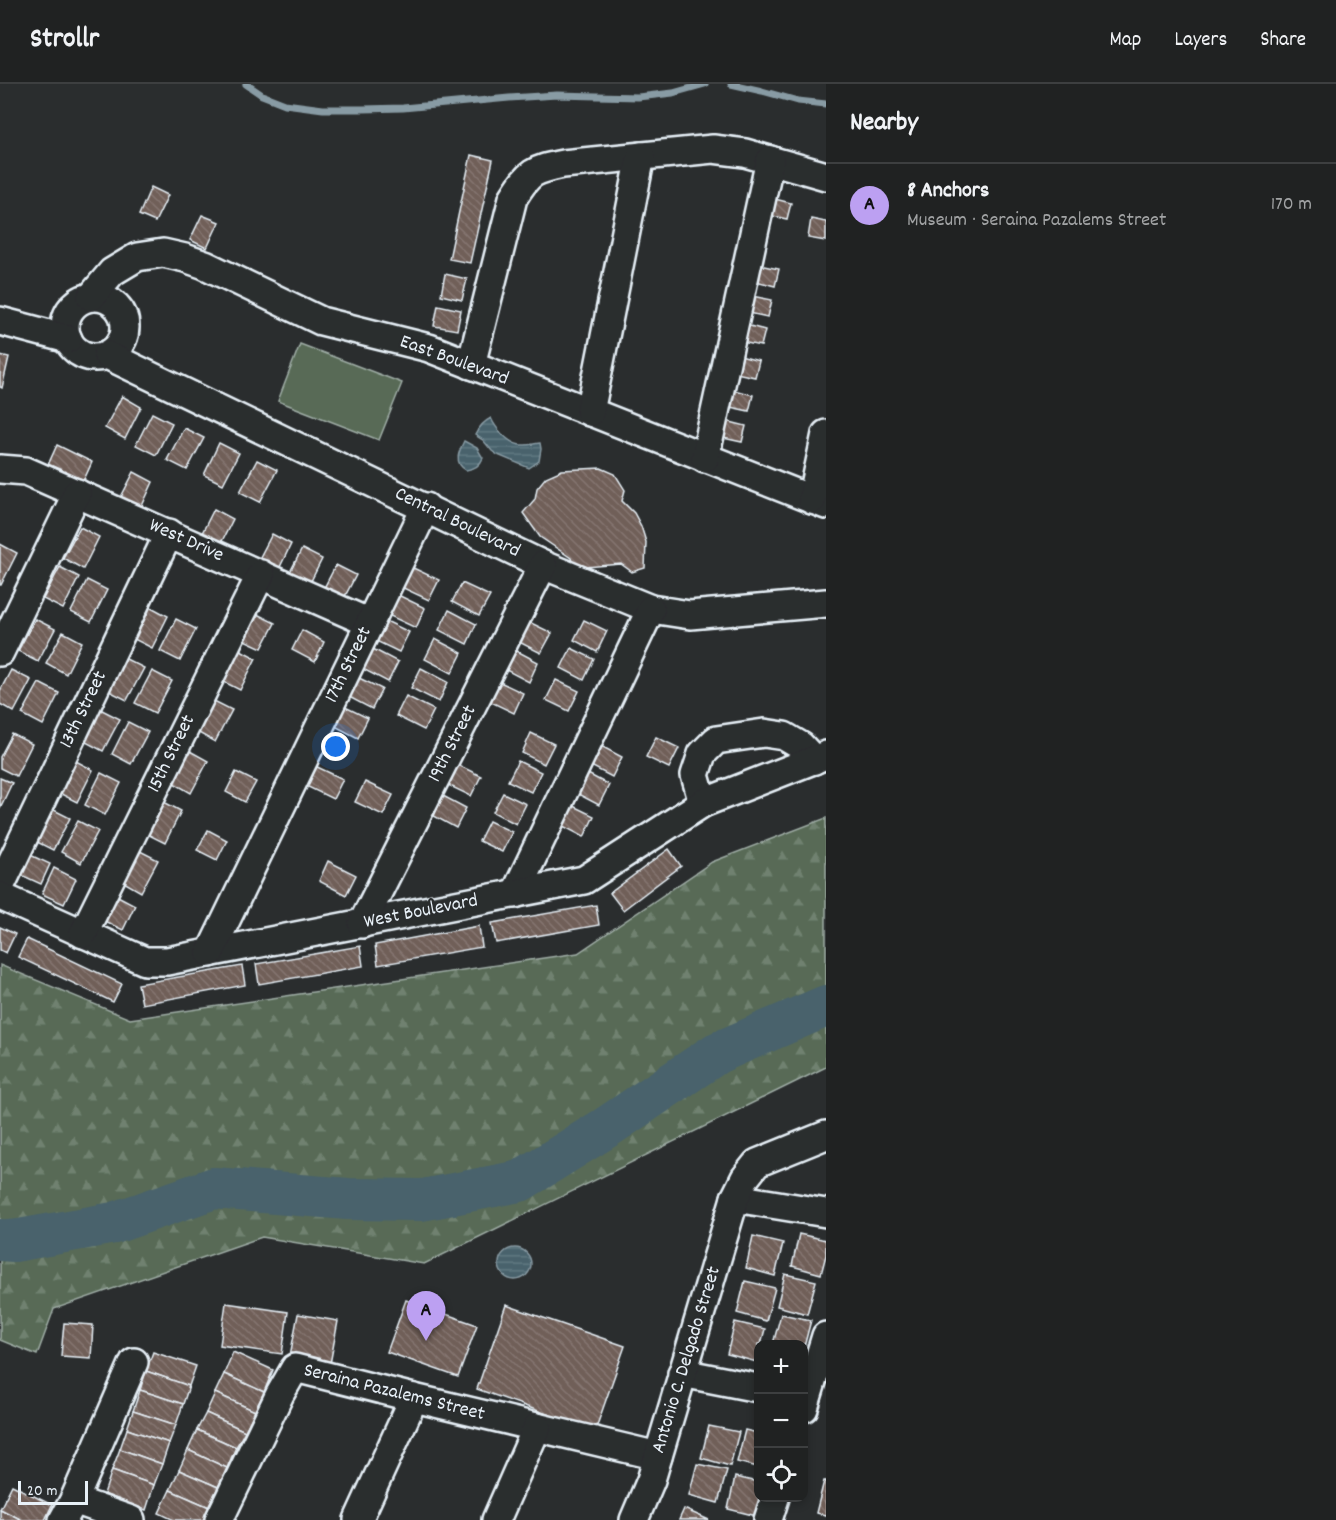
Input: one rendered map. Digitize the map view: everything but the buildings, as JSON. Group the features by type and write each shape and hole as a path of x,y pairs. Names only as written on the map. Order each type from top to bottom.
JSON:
{"street":[{"path":"471,365 513,198 525,178 541,169 563,164 713,149 745,153 826,176"},
{"path":"590,412 641,156"},
{"path":"705,458 770,160"},
{"name":"East Boulevard","path":"91,297 112,272 137,257 163,254 185,258 205,265 321,321 429,348 819,503"},
{"path":"91,297 110,300 118,306 126,324 122,342 107,355 98,357 80,353 72,347 67,329 69,312 82,300 91,297"},
{"path":"9,323 67,329"},
{"name":"Central Boulevard","path":"107,355 543,565 651,609 690,615 826,603"},
{"path":"819,503 826,434"},
{"name":"West Drive","path":"0,469 26,471 370,623"},
{"path":"0,652 77,493"},
{"name":"17th Street","path":"210,953 426,507"},
{"name":"13th Street","path":"0,887 169,533"},
{"name":"19th Street","path":"362,924 543,565"},
{"name":"15th Street","path":"83,934 261,574"},
{"path":"515,894 651,609"},
{"path":"703,802 695,775 702,754 716,740 764,733 784,736 820,757"},
{"name":"West Boulevard","path":"0,896 145,961 167,961 584,880 703,802 820,757"},
{"name":"Antonio C. Delgado Street","path":"634,1520 651,1480 735,1198 745,1178 757,1163 826,1135"},
{"path":"735,1198 826,1213"},
{"path":"810,1401 826,1336"},
{"path":"130,1520 68,1510 134,1362"},
{"name":"Seraina Pazalems Street","path":"219,1520 295,1368 658,1456"},
{"path":"682,1373 754,1387"},
{"path":"358,1520 414,1398"},
{"path":"496,1520 537,1427"},
{"path":"768,1520 773,1502"}],"green space":[{"path":"300,344 402,383 379,440 278,401"},
{"path":"826,818 826,1067 424,1264 262,1237 54,1309 37,1355 0,1340 0,965 130,1019 578,953 712,862"}],"water":[{"path":"491,418 499,431 512,442 524,445 540,443 539,461 529,468 492,451 483,440 475,435"},
{"path":"464,441 477,448 483,458 472,469 466,470 458,460"},
{"path":"515,1248 526,1253 531,1264 526,1275 515,1280 504,1275 499,1264 504,1253"}],"waterway":[{"path":"246,84 262,95 285,104 323,109 403,108 557,95 638,97 673,93 705,84"},
{"path":"731,84 798,101 826,104"},
{"path":"0,1240 14,1241 114,1223 214,1188 348,1199 422,1200 520,1181 607,1127 717,1053 826,1006"}],"place":[{"name":"8 Anchors","path":"426,1341"}]}
